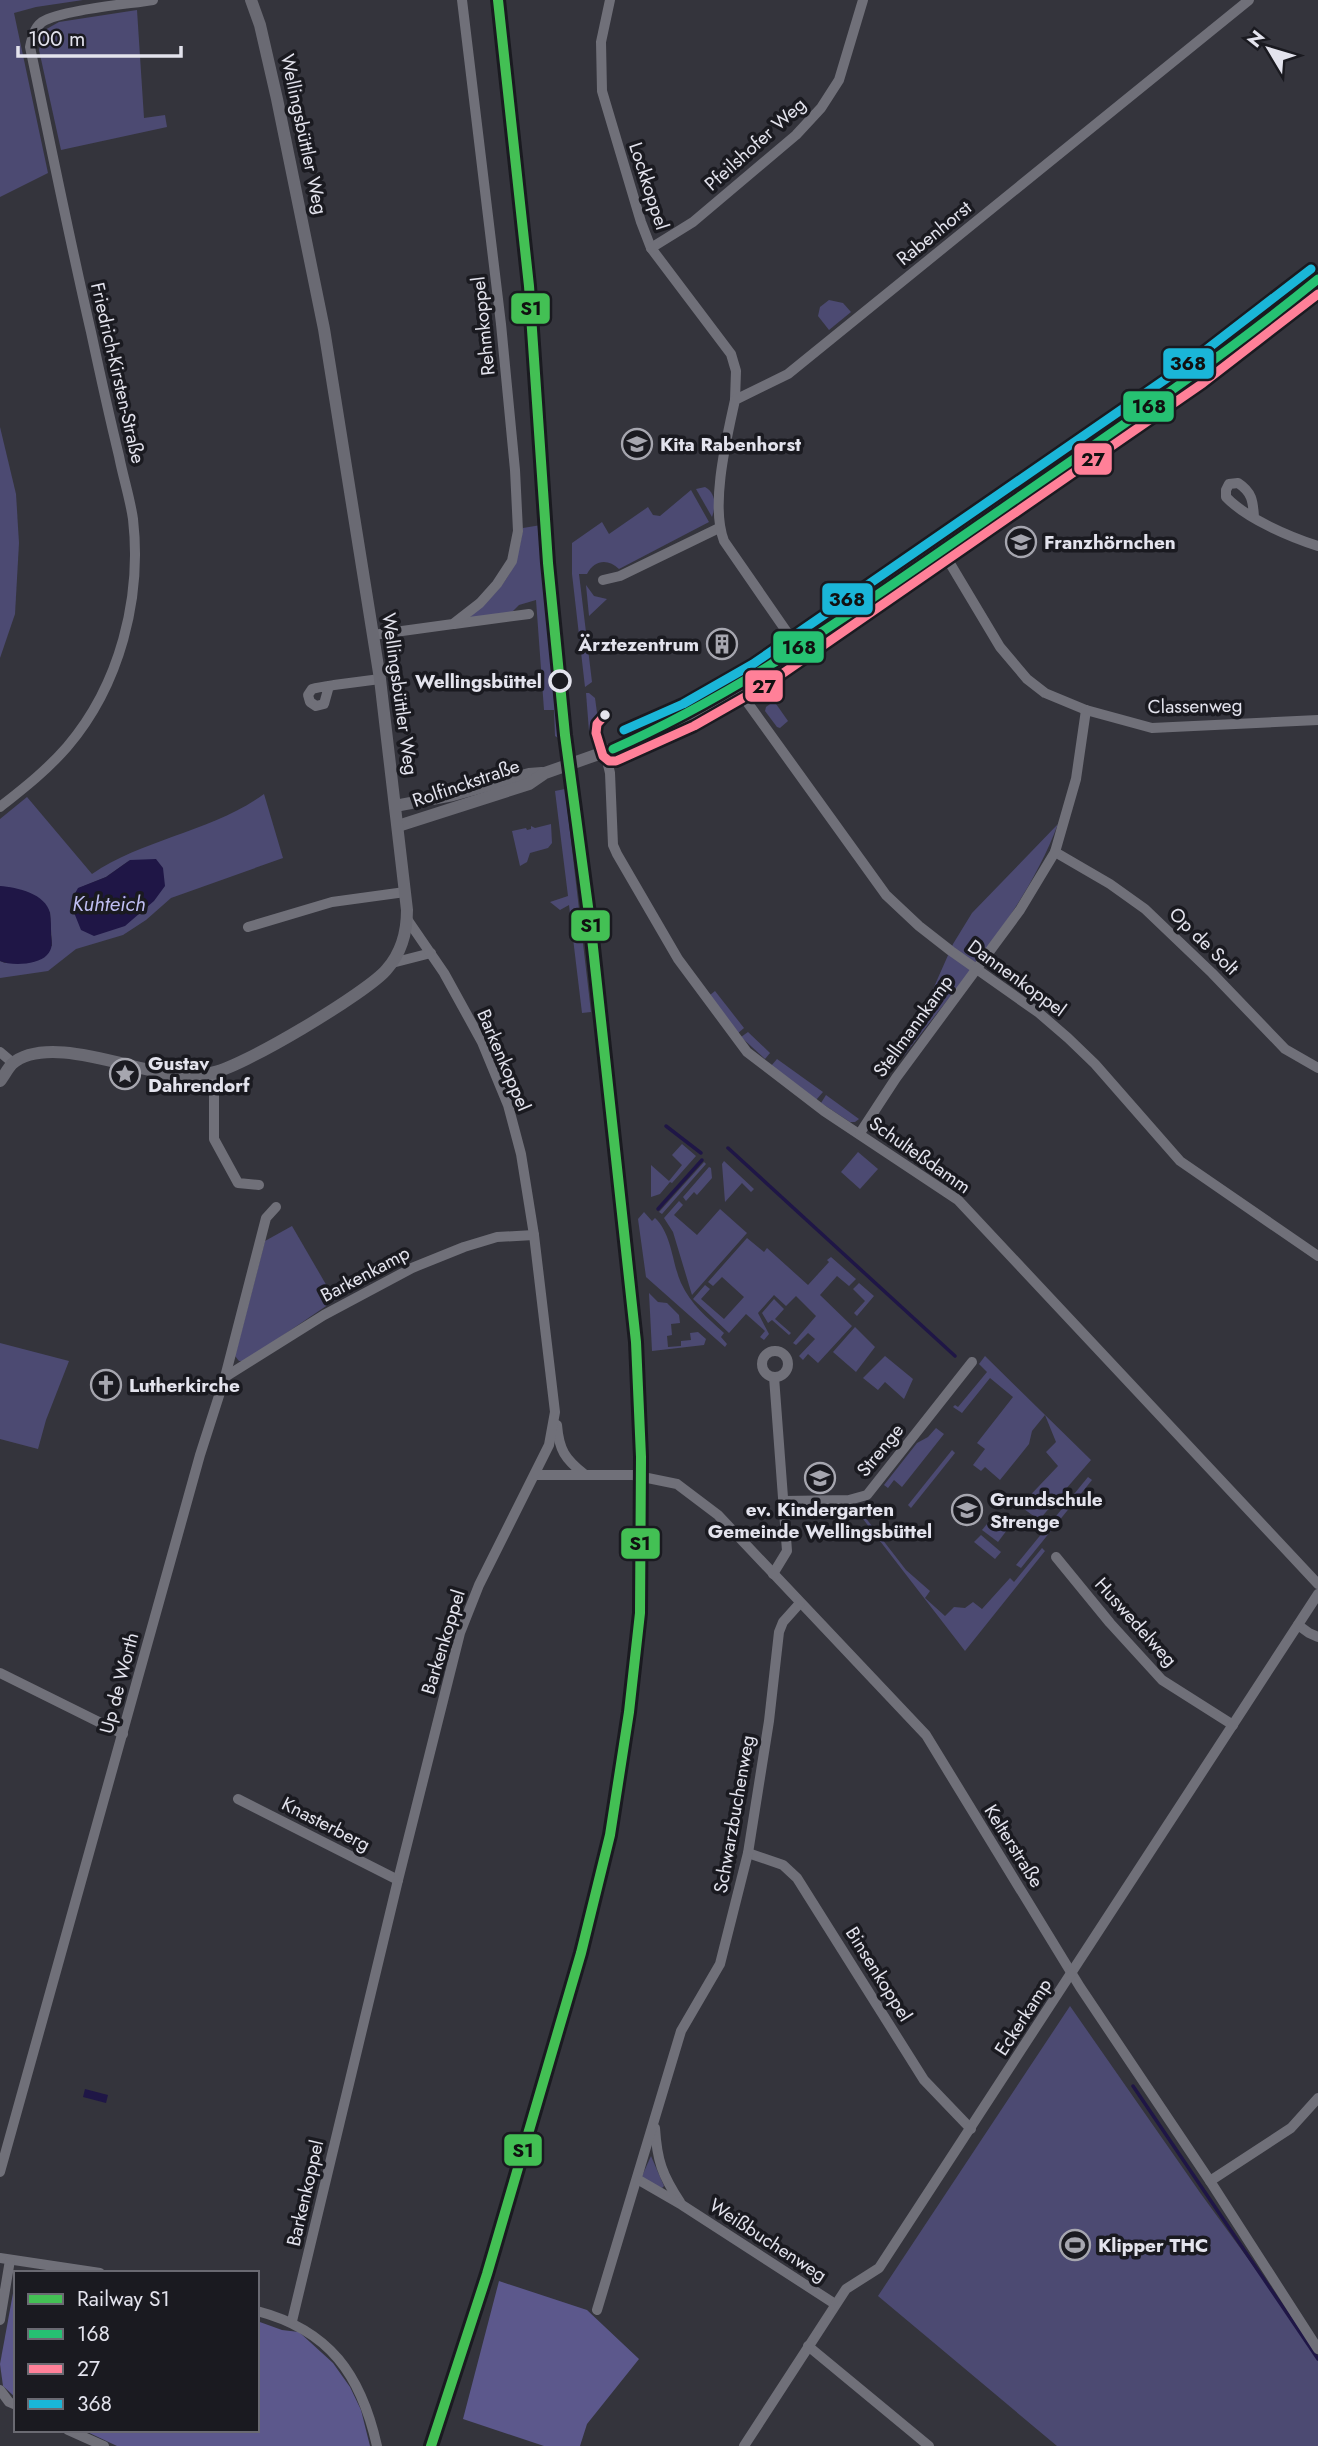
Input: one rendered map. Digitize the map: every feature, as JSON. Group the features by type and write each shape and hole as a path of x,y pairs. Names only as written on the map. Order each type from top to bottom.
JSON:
{"main road":[{"name":"Wellingsbüttler Weg","path":"13,1063 33,1055 55,1051 179,1076 214,1073 244,1061 361,992 382,976 402,942 407,919 398,826 380,679 340,425 309,246 268,59 251,0"},
{"name":"Rolfinckstraße","path":"398,826 529,784 545,773 605,752 676,722 737,688 942,550 1196,373 1318,279"},
{"name":"Rolfinckstraße","path":"395,806 453,795 529,774 545,773"},
{"path":"0,1081 13,1063"}],"street":[{"name":"Friedrich-Kirsten-Straße","path":"0,807 43,772 68,746 91,714 108,682 121,648 130,608 134,561 133,517 30,47 34,32 42,23 59,16 153,0"},
{"name":"Rehmkoppel","path":"453,624 480,603 497,584 512,561 518,531 514,458 499,311 462,0"},
{"name":"Lockkoppel","path":"610,0 601,41 602,91 626,176 651,248 732,354 736,372 735,400"},
{"name":"Pfeilshofer Weg","path":"651,248 694,222 796,135 821,108 839,80 863,0"},
{"name":"Rabenhorst","path":"735,400 788,374 1249,0"},
{"path":"735,400 721,476 719,528 724,541 799,648"},
{"path":"1254,517 1318,546"},
{"path":"603,580 620,576 719,528"},
{"name":"Classenweg","path":"942,550 1000,647 1014,665 1045,694 1086,710 1152,728 1318,720"},
{"path":"373,635 529,614"},
{"path":"329,686 380,679"},
{"name":"Dannenkoppel","path":"737,688 886,895 919,926 976,970 1039,1013 1068,1038 1095,1064 1180,1161 1318,1256"},
{"name":"Stellmannkamp","path":"860,1133 896,1078 1020,910 1055,852 1076,779 1086,710"},
{"name":"Schulteßdamm","path":"605,752 610,773 613,845 678,959 747,1052 824,1111 958,1200 1318,1584"},
{"name":"Op de Solt","path":"1055,852 1110,884 1145,909 1212,973 1285,1049 1318,1068"},
{"path":"247,927 332,902 405,892"},
{"name":"Barkenkoppel","path":"292,2321 460,1633 479,1585 549,1446 555,1412 534,1235 521,1154 508,1105 482,1042 431,953 407,919"},
{"path":"392,963 431,953"},
{"path":"0,1052 13,1063"},
{"path":"214,1073 214,1139 238,1183 259,1185"},
{"name":"Up de Worth","path":"0,2172 196,1468 225,1377 266,1218 276,1206"},
{"name":"Barkenkamp","path":"225,1377 324,1315 412,1268 497,1237 534,1235"},
{"name":"Strenge","path":"785,1501 849,1500 867,1495 972,1362"},
{"path":"773,1574 787,1551 774,1377"},
{"path":"555,1412 558,1443 568,1461 584,1474"},
{"name":"Kelterstraße","path":"536,1475 633,1475 677,1484 718,1515 926,1735 1072,1974 1318,2349"},
{"name":"Huswedelweg","path":"1056,1556 1110,1623 1162,1680 1233,1726"},
{"name":"Eckerkamp","path":"744,2446 846,2289 879,2268 1318,1594"},
{"name":"Schwarzbuchenweg","path":"597,2310 681,2031 720,1964 748,1853 769,1721 779,1632 783,1622 800,1603"},
{"path":"1298,1625 1318,1637"},
{"path":"0,1673 123,1734"},
{"name":"Knasterberg","path":"238,1799 398,1880"},
{"name":"Binsenkoppel","path":"748,1853 783,1865 797,1878 924,2080 971,2129"},
{"path":"1210,2181 1291,2128 1318,2098"},
{"name":"Weißbuchenweg","path":"654,2119 657,2156 668,2184 682,2205"},
{"name":"Weißbuchenweg","path":"637,2179 835,2304"},
{"path":"0,2320 5,2259 86,2271"},
{"path":"259,2312 292,2321 323,2342 348,2372 370,2413 377,2446"},
{"path":"808,2346 929,2446"},
{"path":"0,2390 14,2404"},
{"path":"72,2432 104,2446"}],"shaded area":[{"path":"0,0 83,0 14,13 48,173 0,197"},
{"path":"137,10 144,118 165,115 167,127 61,150 39,50 43,31 59,22"},
{"path":"1296,282 1299,288 1264,316 1259,312"},
{"path":"829,300 843,303 851,312 829,330 818,316 820,307"},
{"path":"1254,315 1257,321 1214,352 1209,347"},
{"path":"1206,350 1208,356 1157,393 1154,387"},
{"path":"1148,391 1152,396 1101,430 1098,426"},
{"path":"0,427 16,494 19,543 15,614 0,658"},
{"path":"1094,429 1097,435 1067,457 1063,451"},
{"path":"1057,455 1060,461 1024,487 1021,481"},
{"path":"705,487 714,500 712,517 696,489"},
{"path":"1012,487 1015,493 961,530 956,525"},
{"path":"691,490 709,522 619,569 615,565 602,562 593,566 587,574 579,574 592,682 585,687 572,574 572,543 602,522 609,534 648,507 653,515 660,516"},
{"path":"541,525 561,740 555,736 554,710 544,710 536,600 519,605 511,613 472,619 470,617 492,597 507,578 517,557 523,528"},
{"path":"915,553 917,560 889,579 885,574"},
{"path":"880,577 882,583 834,617 846,600"},
{"path":"586,585 594,596 607,599 589,616"},
{"path":"586,693 595,698 598,720 596,726 589,731"},
{"path":"774,701 788,721 780,728 765,711"},
{"path":"565,789 591,1012 582,1013 569,905 560,910 550,902 568,896 555,791"},
{"path":"264,794 283,858 171,898 146,920 123,935 76,949 48,971 0,978 0,961 5,963 52,946 50,912 0,886 0,819 27,797 92,874 134,852 201,827 244,807","holes":["130,860 73,910 79,888 106,877"]},
{"path":"551,824 552,843 548,848 530,853 527,862 520,866 512,831"},
{"path":"1058,824 1028,887 1009,917 903,1057 953,944 972,913"},
{"path":"715,991 744,1028 737,1034 710,995"},
{"path":"748,1032 770,1053 765,1059 741,1037"},
{"path":"777,1059 823,1092 816,1100 771,1066"},
{"path":"826,1095 859,1119 850,1122 821,1103"},
{"path":"682,1144 696,1156 660,1194 651,1197 651,1165 669,1181 682,1165 672,1155"},
{"path":"858,1152 878,1169 860,1189 841,1172"},
{"path":"724,1161 754,1189 751,1192 742,1183 725,1202"},
{"path":"704,1162 706,1164 662,1214 659,1212"},
{"path":"709,1167 712,1178 697,1195 694,1192 686,1201 683,1197"},
{"path":"679,1201 683,1205 674,1215 697,1235 720,1209 747,1233 692,1295 673,1232 664,1218"},
{"path":"644,1212 652,1221 655,1218 661,1225 685,1291 724,1333 721,1337 727,1344 725,1347 646,1277 638,1219"},
{"path":"292,1226 335,1300 245,1361 239,1361 235,1356 265,1241"},
{"path":"747,1238 764,1252 767,1248 808,1285 831,1257 856,1279 849,1286 837,1276 820,1295 852,1326 818,1363 808,1354 803,1360 799,1356 815,1339 808,1333 796,1345 793,1343 816,1316 796,1296 786,1306 774,1295 758,1313 769,1334 764,1340 760,1337 765,1331 746,1314 729,1333 693,1299 705,1285 710,1289 701,1299 724,1319 744,1297 722,1277 713,1286 708,1282"},
{"path":"859,1283 874,1296 857,1316 854,1313 865,1301 853,1289"},
{"path":"649,1293 658,1302 667,1303 679,1315 680,1323 671,1324 672,1335 667,1336 668,1347 681,1346 681,1341 691,1340 690,1333 698,1332 706,1339 704,1345 652,1351"},
{"path":"774,1299 784,1309 775,1319 791,1333 789,1335 772,1320 768,1323 762,1313"},
{"path":"855,1327 875,1347 856,1372 833,1352"},
{"path":"0,1343 69,1361 38,1449 0,1439"},
{"path":"885,1356 913,1379 904,1399 885,1382 878,1390 863,1378"},
{"path":"985,1356 1091,1460 1039,1520 1020,1506 1058,1466 1046,1452 1056,1442 1045,1415 1032,1431 1029,1444 1000,1480 985,1467 981,1471 973,1465 985,1449 977,1443 1013,1397 990,1378 962,1413 953,1407 958,1407 987,1372 979,1364"},
{"path":"936,1428 944,1434 902,1487 894,1480 888,1488 884,1485 917,1443 928,1437"},
{"path":"952,1450 955,1453 911,1508 908,1505"},
{"path":"1088,1477 1092,1480 1021,1568 1016,1565"},
{"path":"865,1517 906,1570 930,1591 925,1598 945,1616 954,1607 965,1608 973,1602 982,1609 1010,1578 1014,1582 1042,1548 1045,1551 965,1651 863,1519"},
{"path":"992,1518 1007,1530 998,1542 982,1530"},
{"path":"981,1535 1001,1552 995,1559 974,1542"},
{"name":"Klipper THC","path":"1070,2006 1305,2337 1318,2360 1318,2446 1057,2446 878,2296"},
{"path":"651,2156 664,2186 662,2188 644,2180 642,2176"},
{"path":"499,2281 587,2310 639,2359 587,2424 580,2446 544,2446 463,2419"},
{"path":"14,2288 14,2396 3,2386 0,2364"},
{"path":"259,2322 282,2330 299,2332 333,2363 350,2387 361,2410 370,2446 117,2446 87,2432 259,2432"}],"water":[{"name":"Kuhteich","path":"156,859 163,868 165,886 154,901 125,926 94,936 81,930 73,910 73,897 78,888 106,877 130,860"},
{"path":"0,886 30,893 47,906 52,945 43,958 24,964 0,961"},
{"path":"85,2089 108,2095 106,2103 83,2097"}],"waterway":[{"path":"666,1126 701,1153"},
{"path":"728,1148 955,1356"},
{"path":"658,1209 702,1160"},
{"path":"1133,2086 1318,2359"}],"rail line":[{"name":"S1","path":"431,2446 487,2274 581,1953 610,1835 629,1712 640,1613 641,1457 636,1342 591,929 565,735 548,563 529,286 498,0"}],"transit line":[{"name":"368","path":"624,730 683,704 753,664 1189,363 1311,269"},
{"name":"168","path":"613,749 710,700 849,614 1153,404 1237,343 1318,279"},
{"name":"27","path":"605,715 597,724 596,733 603,756 609,761 616,761 694,726 766,685 1203,383 1318,294"}],"place":[{"name":"Kita Rabenhorst","path":"637,444"},
{"name":"Franzhörnchen","path":"1021,542"},
{"name":"Ärztezentrum","path":"722,644"},
{"name":"Wellingsbüttel","path":"560,681"},
{"name":"Gustav Dahrendorf","path":"125,1074"},
{"name":"Lutherkirche","path":"106,1385"},
{"name":"ev. Kindergarten Gemeinde Wellingsbüttel","path":"820,1478"},
{"name":"Grundschule Strenge","path":"967,1510"},
{"name":"Klipper THC","path":"1075,2245"}]}
